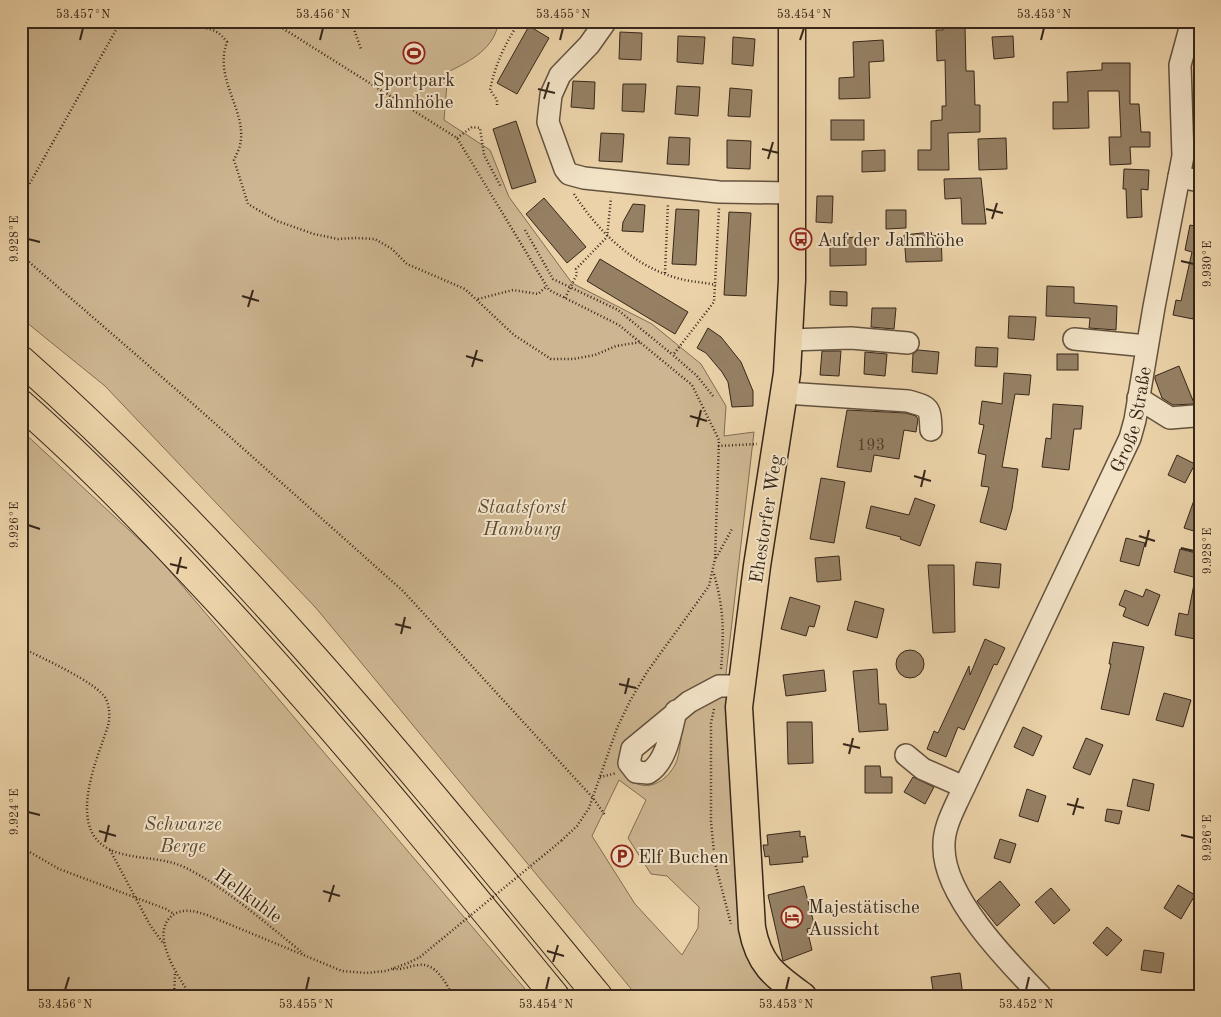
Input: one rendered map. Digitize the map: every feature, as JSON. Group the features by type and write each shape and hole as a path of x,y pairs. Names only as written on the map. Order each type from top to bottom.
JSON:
{"highway":[{"path":"21,360 80,412 192,523 302,642 387,740 598,996"},
{"path":"21,404 47,426 170,548 324,717 555,996"}],"main road":[{"name":"Ehestorfer Weg","path":"792,21 792,280 789,340 784,393 757,566 741,686 739,725 752,928 756,945 769,969 803,996"}],"street":[{"path":"606,21 590,45 573,59 560,75 551,95 548,122 565,169 569,174 612,181 720,192 791,192"},
{"name":"Große Straße","path":"1041,996 981,927 952,884 945,861 944,839 952,813 964,787 1124,454 1135,420 1178,177 1191,160 1180,65 1192,21"},
{"path":"1178,177 1200,181"},
{"path":"789,340 851,338 908,343"},
{"path":"1074,339 1147,346"},
{"path":"784,393 908,401 926,406 930,410 931,430"},
{"path":"1138,398 1170,418 1194,416"},
{"path":"676,711 707,691 725,685 741,686"},
{"path":"906,755 923,769 964,787"}],"path":[{"path":"21,200 121,21"},
{"path":"187,21 192,25 220,32 227,42 223,52 223,68 234,102 240,144 234,160 248,204 277,222 297,229 338,240 374,239 392,249 407,264 442,277 465,289 478,299 514,335 551,358 573,359 595,355 616,346 641,342"},
{"path":"164,943 164,926 174,914 186,910 198,912 342,971 366,973 392,969 420,957 577,826 593,798 617,728 630,701 647,672 709,586 715,559 718,440 692,385 619,325 565,298 546,286 456,138 271,21"},
{"path":"351,21 361,49"},
{"path":"497,105 497,100 490,90 494,72 497,60 516,27"},
{"path":"456,138 472,127 480,128 484,155 501,187"},
{"path":"569,174 567,180 570,189 607,237 640,261 665,274 716,285"},
{"path":"565,298 577,274 576,269 607,237 612,181"},
{"path":"665,274 668,205"},
{"path":"673,355 714,302 719,211"},
{"path":"525,230 553,279 618,310 697,376 713,396"},
{"path":"21,255 201,411 403,591 593,798 605,815"},
{"path":"478,299 513,290 538,294 546,286"},
{"path":"718,446 761,444"},
{"path":"715,559 732,529"},
{"path":"21,647 94,686 106,699 110,717 88,785 86,808 91,828 95,837 109,849 150,925 164,943 175,972 191,996"},
{"path":"21,847 60,869 174,914"},
{"name":"Hellkuhle","path":"109,849 130,856 166,860 189,869 258,917 303,954"},
{"path":"392,969 402,970 418,965 432,968 444,980 452,996"},
{"path":"174,996 175,972"}],"green space":[{"name":"Staatsforst Hamburg","path":"21,21 499,21 492,39 481,52 448,72 444,120 490,150 509,197 572,283 652,324 701,364 726,406 724,436 754,432 726,674 621,767 626,776 640,785 648,786 662,780 677,760 683,719 709,698 727,694 742,913 789,996 637,996 316,608 105,386 21,318","holes":["619,780 646,800 628,838 651,874 667,876 699,907 698,928 682,955 635,904 592,836"]},
{"name":"Schwarze Berge","path":"21,430 157,556 531,996 21,996"}],"building":[{"path":"529,26 549,38 517,94 497,83"},
{"path":"965,26 966,71 974,71 975,105 980,105 980,132 948,133 949,170 918,170 918,150 931,150 931,121 942,120 942,106 946,106 945,60 937,61 936,30 943,30 943,27"},
{"path":"620,32 642,33 641,60 619,59"},
{"path":"678,36 705,37 703,64 677,62"},
{"path":"1013,36 1014,57 994,59 992,37"},
{"path":"733,37 755,39 753,66 732,64"},
{"path":"883,40 884,61 869,62 870,98 839,99 839,78 854,77 853,42"},
{"path":"1102,63 1130,63 1130,104 1139,104 1141,132 1150,132 1150,147 1130,147 1131,164 1110,165 1109,137 1121,137 1119,91 1088,91 1089,128 1053,129 1053,102 1068,102 1067,72 1102,70"},
{"path":"573,81 595,82 594,109 571,107"},
{"path":"623,84 646,84 644,112 622,111"},
{"path":"677,86 700,87 698,116 675,114"},
{"path":"730,88 752,90 750,117 728,116"},
{"path":"831,120 864,120 864,140 831,140"},
{"path":"516,121 536,182 512,189 493,129"},
{"path":"601,133 624,134 622,162 599,161"},
{"path":"669,137 690,138 689,165 667,164"},
{"path":"1006,138 1007,169 979,170 978,139"},
{"path":"727,140 751,141 750,169 727,168"},
{"path":"885,150 885,171 862,172 862,151"},
{"path":"1124,169 1149,170 1148,190 1141,189 1142,217 1127,218 1126,189 1123,189"},
{"path":"981,178 986,224 962,224 961,198 945,199 944,179"},
{"path":"817,196 833,196 832,223 816,222"},
{"path":"544,198 586,247 567,263 526,214"},
{"path":"633,204 645,205 643,232 622,231 623,222"},
{"path":"676,209 699,210 696,265 672,264"},
{"path":"886,210 906,210 906,228 886,229"},
{"path":"729,212 751,213 746,296 724,295"},
{"path":"1190,225 1200,227 1200,301 1197,300 1193,319 1173,315 1176,300 1181,301 1192,252 1185,250"},
{"path":"931,232 932,236 941,235 942,261 906,262 904,235"},
{"path":"855,237 855,240 866,240 866,265 830,266 830,240"},
{"path":"600,259 688,312 675,334 587,281"},
{"path":"1047,286 1074,287 1074,303 1117,306 1116,330 1089,328 1090,318 1046,316"},
{"path":"830,291 847,292 847,306 830,305"},
{"path":"872,308 896,308 894,329 871,327"},
{"path":"1009,316 1036,317 1034,340 1008,338"},
{"path":"708,328 721,337 741,362 753,391 753,406 732,407 728,382 706,353 697,348"},
{"path":"976,347 998,348 997,367 975,366"},
{"path":"918,350 939,352 937,374 912,372 913,354"},
{"path":"822,351 841,351 839,376 820,375"},
{"path":"865,352 887,354 885,376 864,374"},
{"path":"1057,354 1078,354 1078,370 1057,370"},
{"path":"1179,366 1193,404 1173,405 1162,398 1155,379 1155,376"},
{"path":"1004,373 1031,375 1029,395 1015,394 1002,467 1018,469 1012,509 1006,530 980,522 989,487 981,486 986,455 978,453 984,425 979,424 982,401 1002,404"},
{"path":"1053,404 1083,406 1081,429 1074,429 1069,470 1042,467 1046,438 1051,439"},
{"path":"847,410 906,413 916,416 918,419 916,432 904,430 899,459 874,455 871,472 837,467"},
{"path":"1177,455 1195,464 1185,483 1168,475"},
{"path":"821,478 845,482 834,543 810,539"},
{"path":"1198,489 1200,489 1200,533 1184,528"},
{"path":"915,498 935,505 920,546 900,539 901,537 866,528 871,506 909,515"},
{"path":"1126,538 1145,543 1139,566 1120,561"},
{"path":"1180,549 1200,554 1197,578 1174,572"},
{"path":"839,556 841,580 817,582 815,558"},
{"path":"976,562 1001,564 999,588 973,585"},
{"path":"928,565 954,565 955,632 933,633"},
{"path":"1194,584 1200,585 1200,640 1175,635 1179,613 1188,615"},
{"path":"1146,589 1160,595 1148,626 1123,616 1126,608 1119,605 1125,590 1143,597"},
{"path":"790,597 820,606 814,627 809,626 806,636 781,629"},
{"path":"855,601 884,609 877,638 847,630"},
{"path":"985,639 1005,648 997,665 994,664 964,730 958,727 946,757 927,749 934,731 938,733 969,666 970,675"},
{"path":"1113,642 1144,647 1129,715 1101,709 1111,664 1109,664"},
{"path":"910,650 920,654 924,664 920,674 910,678 900,674 896,664 900,654"},
{"path":"877,669 879,704 886,704 888,730 859,732 853,671"},
{"path":"824,670 826,691 786,696 783,675"},
{"path":"1164,693 1191,700 1183,727 1156,720"},
{"path":"787,722 812,722 813,763 788,764"},
{"path":"1023,727 1042,736 1033,756 1014,747"},
{"path":"1086,738 1103,745 1090,775 1073,768"},
{"path":"865,766 880,766 881,777 892,777 892,793 865,793"},
{"path":"913,777 934,787 925,804 904,792"},
{"path":"1133,779 1154,784 1149,811 1127,806"},
{"path":"1027,789 1046,796 1038,822 1019,816"},
{"path":"1107,809 1122,811 1119,824 1105,821"},
{"path":"800,831 800,837 805,836 808,857 802,857 803,862 770,865 769,856 765,857 763,845 768,845 767,835"},
{"path":"1000,839 1016,844 1010,863 994,858"},
{"path":"1000,881 1020,905 997,926 977,901"},
{"path":"1178,885 1195,895 1181,919 1164,908"},
{"name":"Majestätische Aussicht","path":"804,886 815,927 807,929 812,950 783,961 768,895"},
{"path":"1051,888 1070,910 1054,924 1035,902"},
{"path":"1107,927 1122,940 1107,956 1093,943"},
{"path":"1144,950 1164,953 1161,973 1141,970"},
{"path":"960,973 963,996 934,996 931,977"}],"place":[{"name":"Sportpark Jahnhöhe","path":"414,53"},
{"name":"Auf der Jahnhöhe","path":"801,239"},
{"name":"Elf Buchen","path":"622,856"},
{"name":"Majestätische Aussicht","path":"792,917"}]}
